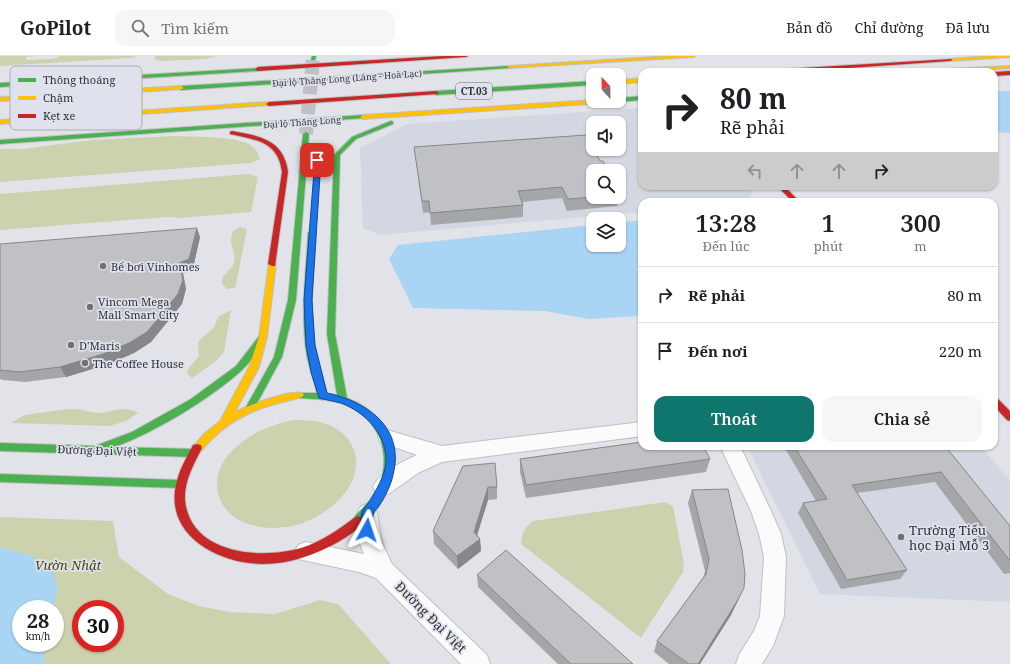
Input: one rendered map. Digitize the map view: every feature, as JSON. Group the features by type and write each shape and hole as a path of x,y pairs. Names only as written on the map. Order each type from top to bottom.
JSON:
{"main road":[{"path":"388,56 413,59"},
{"path":"142,76 466,56"},
{"path":"384,75 623,56"},
{"name":"Đại lộ Thăng Long (Láng - Hoà Lạc)","path":"142,90 693,56"},
{"path":"828,68 1010,56"},
{"path":"215,72 276,58"},
{"path":"994,68 1010,67"},
{"path":"998,74 1010,73"},
{"path":"626,81 638,80"},
{"path":"0,85 10,84"},
{"name":"Đại lộ Thăng Long (Láng - Hoà Lạc)","path":"142,113 586,84"},
{"path":"626,86 638,85"},
{"path":"142,88 203,86"},
{"path":"355,99 586,88"},
{"name":"Đại lộ Thăng Long (Láng - Hoà Lạc)","path":"0,99 10,98"},
{"path":"626,99 638,98"},
{"name":"Đại lộ Thăng Long","path":"0,142 586,102"},
{"path":"142,117 197,113 259,105"},
{"path":"343,400 331,334 337,155 354,138 384,125 431,113"},
{"name":"Đại lộ Thăng Long (Láng - Hoà Lạc)","path":"0,122 10,121"},
{"path":"0,126 10,125"},
{"path":"205,129 237,134 265,142 275,148 284,160 285,172 266,305 263,337 254,367 225,421"},
{"path":"251,407 278,357 292,300 306,134"},
{"path":"784,190 793,198"},
{"path":"313,222 308,300 309,332 312,357 323,396"},
{"path":"95,450 136,435 194,401 239,368 263,337"},
{"path":"299,395 323,396 343,400 366,412 382,429 387,437 391,457 388,476 375,502 352,526 327,542 303,552 285,557 248,559 216,550 193,533 181,510 180,484 184,468 193,453 207,436 225,421 251,407 275,399 299,395"},
{"path":"998,404 1010,417"},
{"name":"Đường Đại Việt","path":"0,447 193,453"},
{"path":"0,478 180,484"}],"street":[{"path":"382,488 411,465 442,454 638,430"},
{"path":"387,437 442,454"},
{"path":"732,450 761,511 770,534 775,557 772,616 764,638 748,664"},
{"name":"Đường Đại Việt","path":"367,512 367,530 374,553 384,571 478,664"},
{"name":"Đường Đại Việt","path":"303,552 359,562 384,571"}],"shaded area":[{"path":"638,108 638,190 750,190 753,193 749,198 638,198 638,212 586,212 586,217 380,235 363,228 360,148 407,124"},
{"name":"Trường Tiểu học Đại Mỗ 3","path":"749,450 984,450 1010,480 1010,602 820,594"}],"green space":[{"path":"0,56 37,56 26,57 26,60 53,59 60,56 137,56 131,58 0,66"},
{"path":"155,56 217,56 206,59 162,61 155,60"},
{"path":"175,136 214,137 242,141 253,147 260,159 251,163 0,182 0,149 23,149 92,140"},
{"path":"249,174 258,177 251,212 0,230 0,194"},
{"path":"240,227 247,229 236,284 235,288 227,289 222,284 222,280 233,265 235,258 231,245 231,236 233,231"},
{"path":"231,310 224,352 216,361 192,378 187,373 188,369 199,356 199,341 214,327 219,316"},
{"path":"68,409 102,413 128,409 138,413 126,421 109,426 11,423 24,415"},
{"path":"293,420 325,423 335,428 347,438 356,456 356,470 351,483 343,496 332,506 305,522 292,526 270,528 256,526 242,521 231,514 223,505 218,494 217,482 220,470 226,458 242,442 256,433 277,424"},
{"path":"665,502 673,506 684,564 683,572 641,638 521,544 524,531 533,521"},
{"name":"Vườn Nhật","path":"0,517 113,521 119,557 168,594 199,606 230,612 275,614 320,600 338,604 391,664 0,664"}],"water":[{"path":"998,91 1010,91 1010,133 998,132"},
{"path":"638,221 638,316 589,319 545,311 413,308 389,259 398,245 586,226 586,252 626,252 626,222"},
{"path":"0,547 31,556 51,566 58,587 55,600 12,600 12,652 45,652 43,664 0,664"}],"building":[{"path":"586,135 586,156 598,156 600,161 603,161 604,164 586,164 586,198 568,199 562,187 518,191 523,205 430,213 429,201 422,201 414,147"},
{"name":"Vincom Mega Mall Smart City","path":"197,228 189,259 179,263 183,280 178,294 147,332 129,343 103,354 60,367 19,372 0,370 0,244"},
{"path":"638,443 638,450 705,450 710,459 526,485 520,459"},
{"path":"796,450 948,450 1010,526 1010,561 941,472 852,485 907,570 847,580 803,503 827,499"},
{"path":"495,463 497,487 488,487 474,532 480,539 457,556 433,531 463,466"},
{"path":"728,489 742,550 745,574 744,588 698,664 689,664 657,641 706,574 709,559 692,490"},
{"path":"506,550 633,664 571,664 477,575"}],"tunnel":[{"path":"306,134 313,59"}],"traffic: fast":[{"path":"181,88 509,67"},
{"path":"142,76 258,69"},
{"path":"436,93 586,83"},
{"path":"0,85 10,84"},
{"path":"626,99 638,98"},
{"path":"0,142 363,117"},
{"path":"343,400 331,334 337,155 354,138 391,123"},
{"path":"251,407 278,357 292,300 306,134"},
{"path":"312,233 308,292 308,322 312,357 323,396"},
{"path":"95,450 136,435 194,401 239,368 263,337"},
{"path":"299,395 331,398 350,403 368,414 380,427 387,442 390,459 388,475 381,492 371,507 358,521"},
{"path":"0,447 193,453"},
{"path":"0,478 180,484"}],"traffic: slow":[{"path":"509,67 693,56"},
{"path":"950,60 1010,56"},
{"path":"994,68 1010,67"},
{"path":"626,81 638,80"},
{"path":"142,90 181,88"},
{"path":"0,99 10,98"},
{"path":"363,117 586,102"},
{"path":"142,112 269,104"},
{"path":"0,122 10,121"},
{"path":"225,421 254,367 263,337 272,264"},
{"path":"197,448 218,427 243,412 270,402 299,395"}],"traffic: jam":[{"path":"258,69 466,56"},
{"path":"829,68 950,60"},
{"path":"998,74 1010,73"},
{"path":"269,104 436,93"},
{"path":"232,133 259,139 268,143 275,148 284,162 285,172 272,264"},
{"path":"784,190 793,198"},
{"path":"998,404 1010,417"},
{"path":"197,448 187,465 182,482 180,498 182,514 189,527 199,539 214,548 234,555 256,559 290,556 302,553 326,543 358,521"}],"place":[{"name":"Bể bơi Vinhomes","path":"103,266"},
{"name":"Vincom Mega Mall Smart City","path":"90,307"},
{"name":"D'Maris","path":"71,345"},
{"name":"The Coffee House","path":"85,363"},
{"name":"Trường Tiểu học Đại Mỗ 3","path":"901,537"}],"route":[{"path":"317,160 308,300 312,357 323,396 343,400 366,412 382,429 387,437 391,457 388,476 375,502 367,512 367,530"}]}
